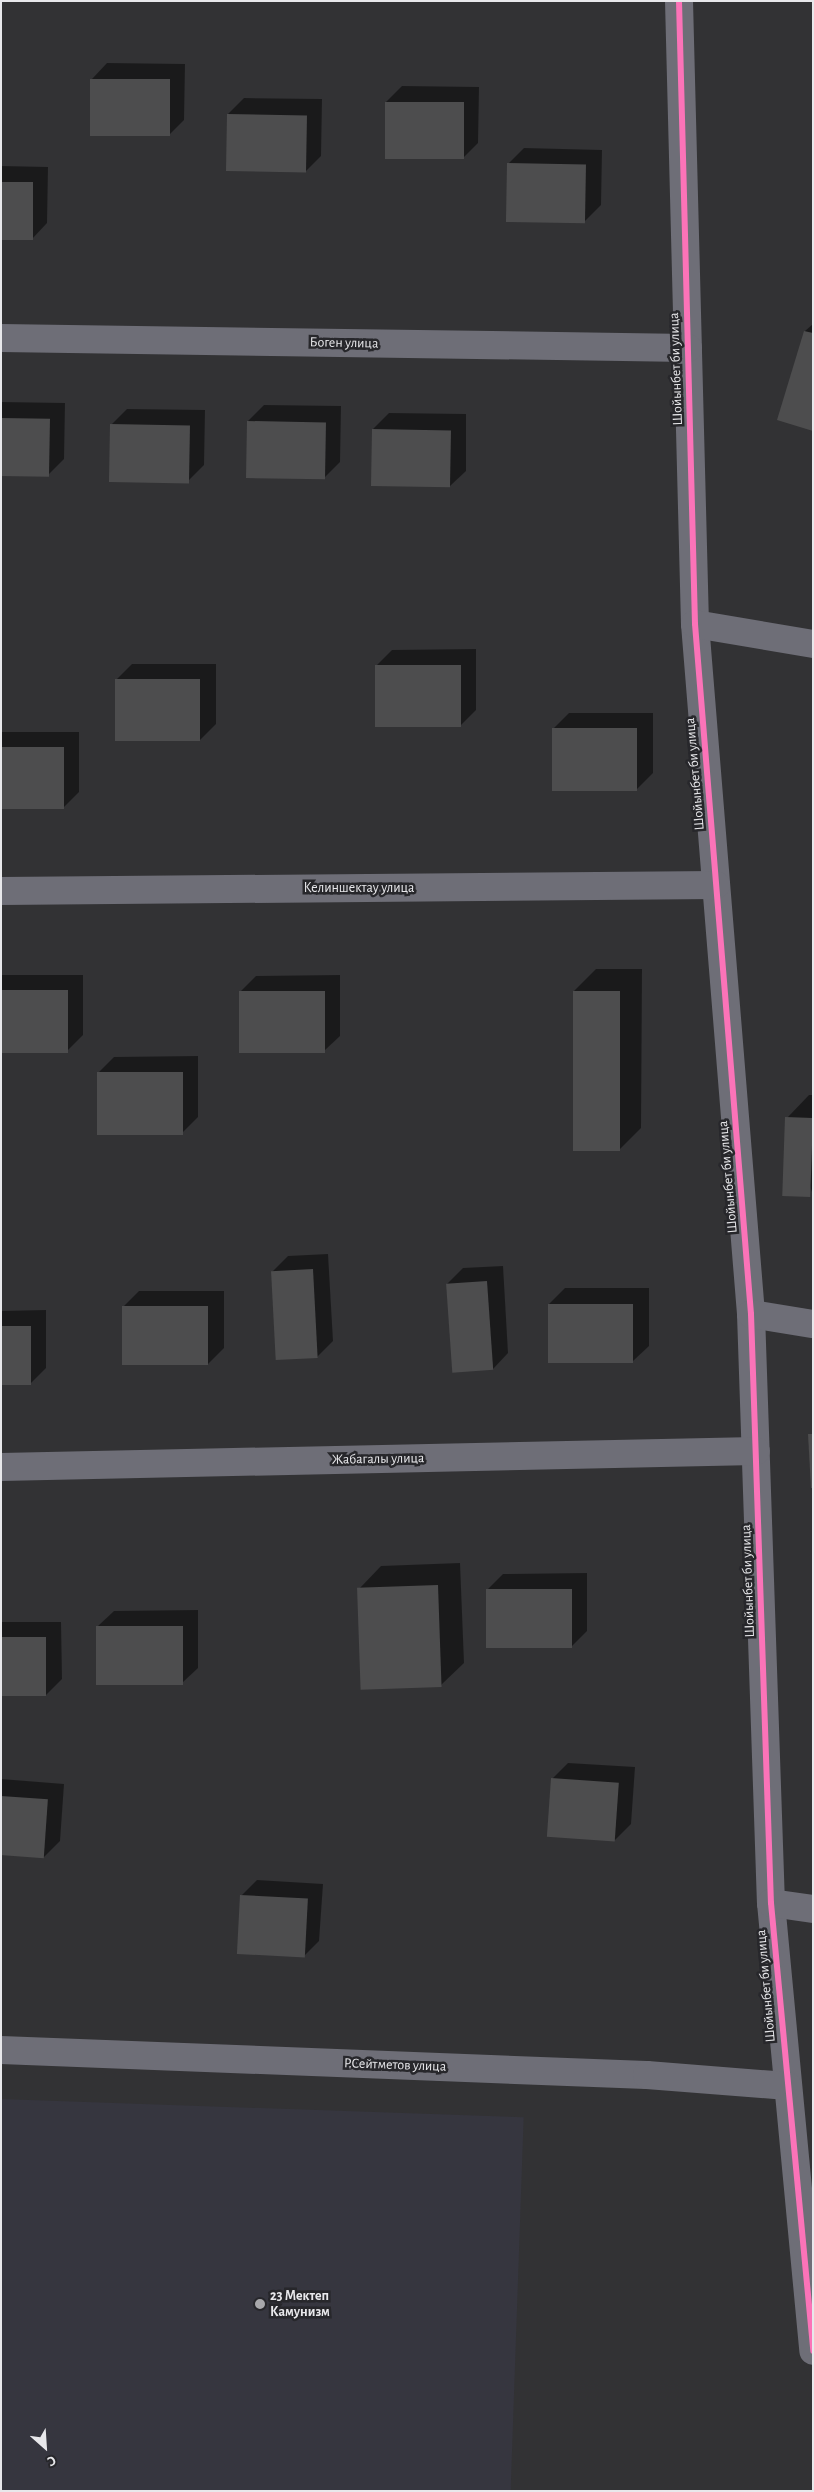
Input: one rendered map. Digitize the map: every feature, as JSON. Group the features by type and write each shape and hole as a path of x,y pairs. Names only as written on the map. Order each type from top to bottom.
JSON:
{"street":[{"name":"Шойынбет би улица","path":"679,1 695,624 751,1314 771,1903 813,2351"},
{"name":"Боген улица","path":"1,338 688,348"},
{"path":"695,624 813,644"},
{"name":"Келиншектау улица","path":"1,891 716,885"},
{"path":"751,1314 813,1324"},
{"name":"Жабагалы улица","path":"1,1467 756,1451"},
{"path":"771,1903 813,1910"},
{"name":"Р.Сейтметов улица","path":"1,2050 647,2074 788,2086"}],"shaded area":[{"name":"23 Мектеп Камунизм","path":"1,2099 524,2117 511,2491 1,2491"}],"building":[{"path":"90,79 170,79 170,136 90,136"},
{"path":"385,102 464,102 464,159 385,159"},
{"path":"227,114 307,115 306,172 226,171"},
{"path":"507,163 586,164 585,223 506,222"},
{"path":"1,182 33,182 33,240 1,240"},
{"path":"804,331 813,333 813,431 777,420"},
{"path":"1,418 50,419 49,477 1,476"},
{"path":"247,421 326,422 325,479 246,478"},
{"path":"110,424 190,425 189,483 109,482"},
{"path":"372,429 451,430 450,487 371,486"},
{"path":"375,665 461,665 461,727 375,727"},
{"path":"115,679 200,679 200,741 115,741"},
{"path":"552,728 637,728 637,791 552,791"},
{"path":"1,747 64,747 64,809 1,809"},
{"path":"1,990 68,990 68,1053 1,1053"},
{"path":"239,991 325,991 325,1053 239,1053"},
{"path":"573,991 620,991 620,1151 573,1151"},
{"path":"97,1072 183,1072 183,1135 97,1135"},
{"path":"785,1117 813,1118 810,1197 782,1196"},
{"path":"313,1269 318,1358 276,1360 271,1271"},
{"path":"487,1281 493,1370 452,1373 446,1284"},
{"path":"548,1304 633,1304 633,1363 548,1363"},
{"path":"122,1306 208,1306 208,1365 122,1365"},
{"path":"1,1326 31,1326 31,1385 1,1385"},
{"path":"808,1434 813,1434 813,1488 811,1488"},
{"path":"438,1585 442,1687 361,1690 357,1588"},
{"path":"486,1589 572,1589 572,1648 486,1648"},
{"path":"96,1626 183,1626 183,1685 96,1685"},
{"path":"1,1637 46,1637 46,1696 1,1696"},
{"path":"551,1778 619,1783 615,1842 547,1837"},
{"path":"1,1796 48,1799 44,1858 1,1855"},
{"path":"240,1895 308,1899 305,1957 237,1954"}],"cycle path":[{"path":"679,1 695,624 751,1314 771,1903 813,2351"}],"place":[{"name":"23 Мектеп Камунизм","path":"260,2304"}]}
